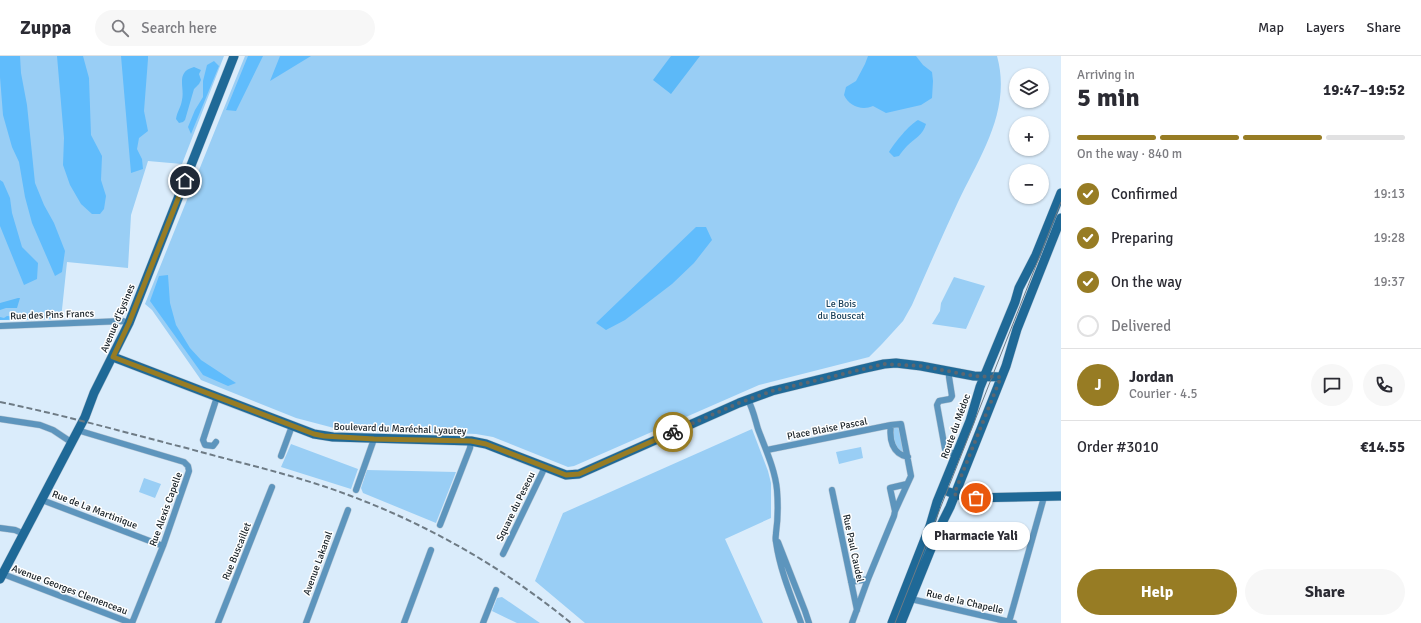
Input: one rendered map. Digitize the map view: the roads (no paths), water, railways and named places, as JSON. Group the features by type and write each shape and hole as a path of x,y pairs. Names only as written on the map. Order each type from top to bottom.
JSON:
{"street":[{"name":"Avenue d'Eysines","path":"1,575 42,500 129,323 234,56"},
{"name":"Route du Médoc","path":"892,623 930,526 937,502 970,421 984,377 1015,302 1019,288 1036,255 1061,193"},
{"path":"901,623 1001,377 1017,329 1061,218"},
{"name":"Rue des Pins Francs","path":"0,326 78,322 123,321 129,323"},
{"name":"Boulevard du Maréchal Lyautey","path":"113,357 292,426 324,436 374,439 471,441 486,444 566,475 579,474 748,400 772,391 884,364 921,366 984,377 1001,377"},
{"path":"950,372 949,377 952,396 950,399 939,401 937,406 945,449 950,453 957,453"},
{"path":"216,442 213,446 205,445 203,440 217,397"},
{"path":"748,400 767,450 777,490 775,539 784,578 805,622"},
{"path":"0,419 40,425 53,430 71,442"},
{"path":"852,623 895,511 911,476 908,457 901,424 891,425 892,444 896,452 908,457"},
{"name":"Place Blaise Pascal","path":"767,450 891,425"},
{"path":"281,456 292,426"},
{"name":"Rue Alexis Capelle","path":"77,430 184,462 188,466 189,471 163,546 131,623"},
{"path":"356,490 374,439"},
{"path":"440,525 470,448 471,441"},
{"name":"Square du Peseou","path":"503,554 545,467"},
{"path":"895,511 890,488 908,484"},
{"name":"Rue Buscaillet","path":"218,623 272,487"},
{"name":"Rue Paul Caudel","path":"832,490 857,610"},
{"path":"942,490 968,498 1061,496"},
{"path":"1012,622 1044,497"},
{"name":"Rue de La Martinique","path":"42,500 163,546"},
{"name":"Avenue Lakanal","path":"306,623 348,510"},
{"path":"0,528 15,530 24,534"},
{"path":"776,533 791,575 805,622"},
{"path":"404,623 431,550"},
{"name":"Avenue Georges Clemenceau","path":"1,575 131,623"},
{"path":"784,578 791,575"},
{"path":"851,582 868,579"},
{"path":"483,623 496,590"},
{"name":"Rue de la Chapelle","path":"911,599 991,621 1012,622"}],"tram line":[{"path":"895,623 1061,202"}],"railway":[{"path":"0,402 72,418 251,465 312,482 351,496 410,521 466,550 546,603 571,623"}],"place":[{"name":"Pharmacie Yali","path":"976,498"}],"park label":[{"name":"Le Bois du Bouscat","path":"841,308"}]}
